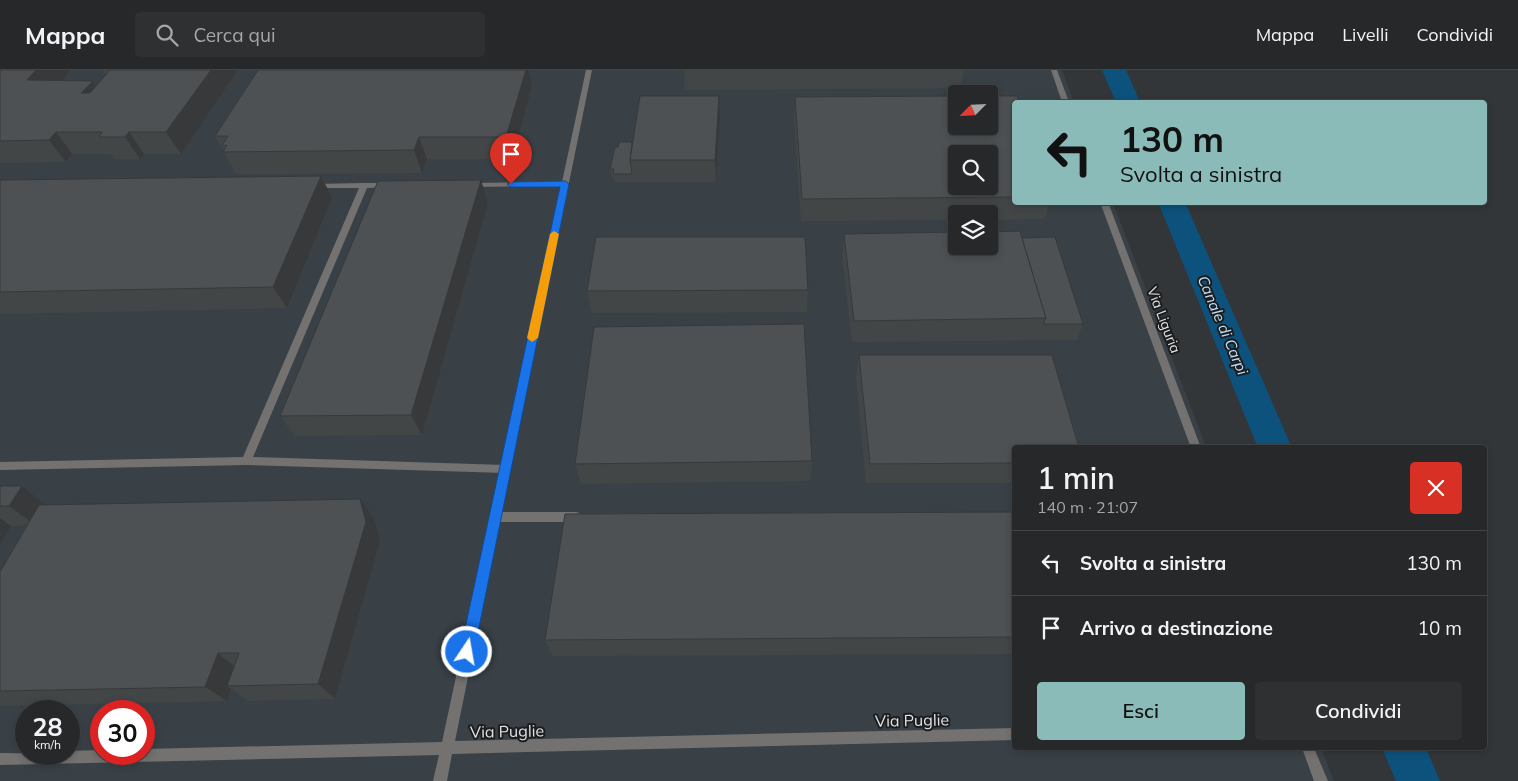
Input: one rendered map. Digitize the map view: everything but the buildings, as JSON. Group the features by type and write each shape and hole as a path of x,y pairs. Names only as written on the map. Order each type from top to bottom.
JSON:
{"street":[{"path":"440,781 589,70"},
{"path":"1054,70 1065,100"},
{"path":"462,185 565,184"},
{"path":"246,461 364,185"},
{"path":"305,186 394,185"},
{"name":"Via Liguria","path":"1105,205 1195,445"},
{"path":"0,466 246,461 505,469"},
{"path":"496,517 586,517"},
{"name":"Via Puglie","path":"0,759 1012,734"},
{"path":"1309,750 1321,781"}],"shaded area":[{"path":"0,70 1062,70 1073,100 1012,100 1012,205 1114,205 1205,445 1012,445 1012,750 1322,750 1334,781 0,781"}],"waterway":[{"name":"Canale di Carpi","path":"1114,70 1127,100"},
{"name":"Canale di Carpi","path":"1172,205 1274,445"},
{"name":"Canale di Carpi","path":"1405,750 1418,781"}],"slow traffic":[{"path":"532,338 554,234"}],"route":[{"path":"467,652 565,184 511,184"}]}
